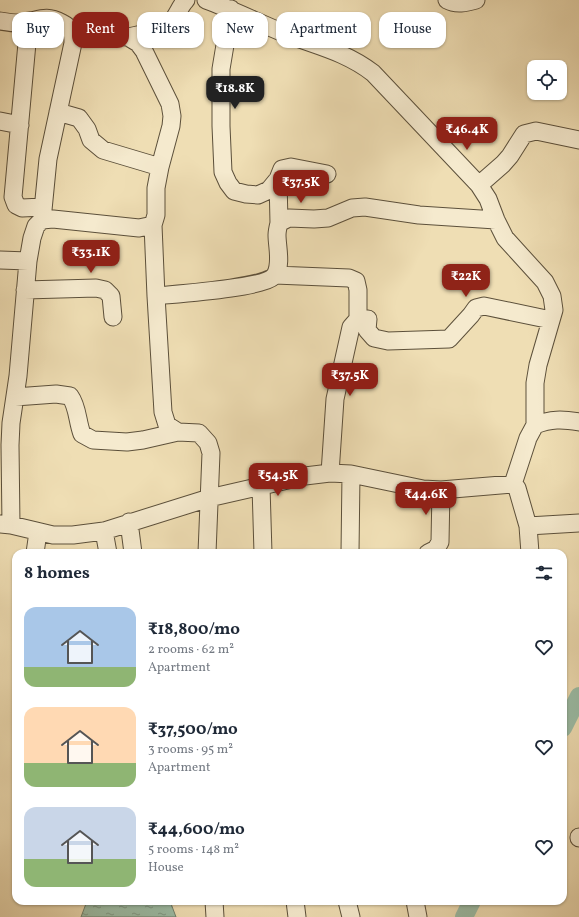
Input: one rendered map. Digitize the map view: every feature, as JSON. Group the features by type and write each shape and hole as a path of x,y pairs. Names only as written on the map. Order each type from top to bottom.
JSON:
{"street":[{"path":"129,37 163,28 172,21 180,6 186,0"},
{"path":"206,0 231,9 286,34 349,57 362,64 479,185 488,199 505,238 545,282 552,296 554,310 538,365 535,383 535,425 528,438 513,484"},
{"path":"447,0 454,3 476,0"},
{"path":"231,9 221,69 221,118 224,172 228,184 234,191 258,195 268,190 278,178 282,169 291,167 327,174"},
{"path":"0,21 12,22"},
{"path":"64,24 69,26 72,32"},
{"path":"129,38 138,43 144,51 170,104 172,116 156,188 156,215 153,225 163,412 167,425 178,432"},
{"path":"27,48 13,197 16,205 53,219 139,228 153,225"},
{"path":"72,48 48,159 42,214 32,238 28,261 18,376 15,397 6,422 10,445 5,525 53,535 72,535 104,530 209,498 305,476 330,473 351,474 423,489 441,490 513,484"},
{"path":"58,112 79,118 87,129 91,140 103,150 160,166"},
{"path":"0,121 20,125"},
{"path":"479,185 503,164 524,134 536,131 579,140"},
{"path":"156,296 212,291 267,281 275,275 278,267 278,178"},
{"path":"279,223 289,218 328,218 352,208 365,207 419,215 496,220"},
{"path":"0,260 28,261"},
{"path":"275,275 349,278 356,281 358,290 358,319 351,327 335,399 330,473"},
{"path":"25,290 96,288 105,290 111,296 113,317"},
{"path":"358,319 368,319 367,330 374,338 388,341 449,338 467,321 476,308 484,306 550,320"},
{"path":"15,397 56,394 70,396 75,404 78,424 82,434 93,440 127,442 178,432 199,433 208,443 211,453 207,549"},
{"path":"535,425 548,420 579,422"},
{"path":"350,549 351,474"},
{"path":"513,484 517,488 528,526 530,549"},
{"path":"261,486 263,549"},
{"path":"436,549 440,542 441,490"},
{"path":"129,522 132,549"},
{"path":"528,526 579,523"},
{"path":"104,530 107,549"},
{"path":"36,549 38,532"},
{"path":"214,905 214,917"},
{"path":"296,905 297,917"},
{"path":"348,905 351,917"},
{"path":"416,905 418,917"}],"water":[{"path":"86,905 172,905 176,917 81,917"}],"waterway":[{"path":"567,720 579,696"},
{"path":"464,917 470,905"}]}
